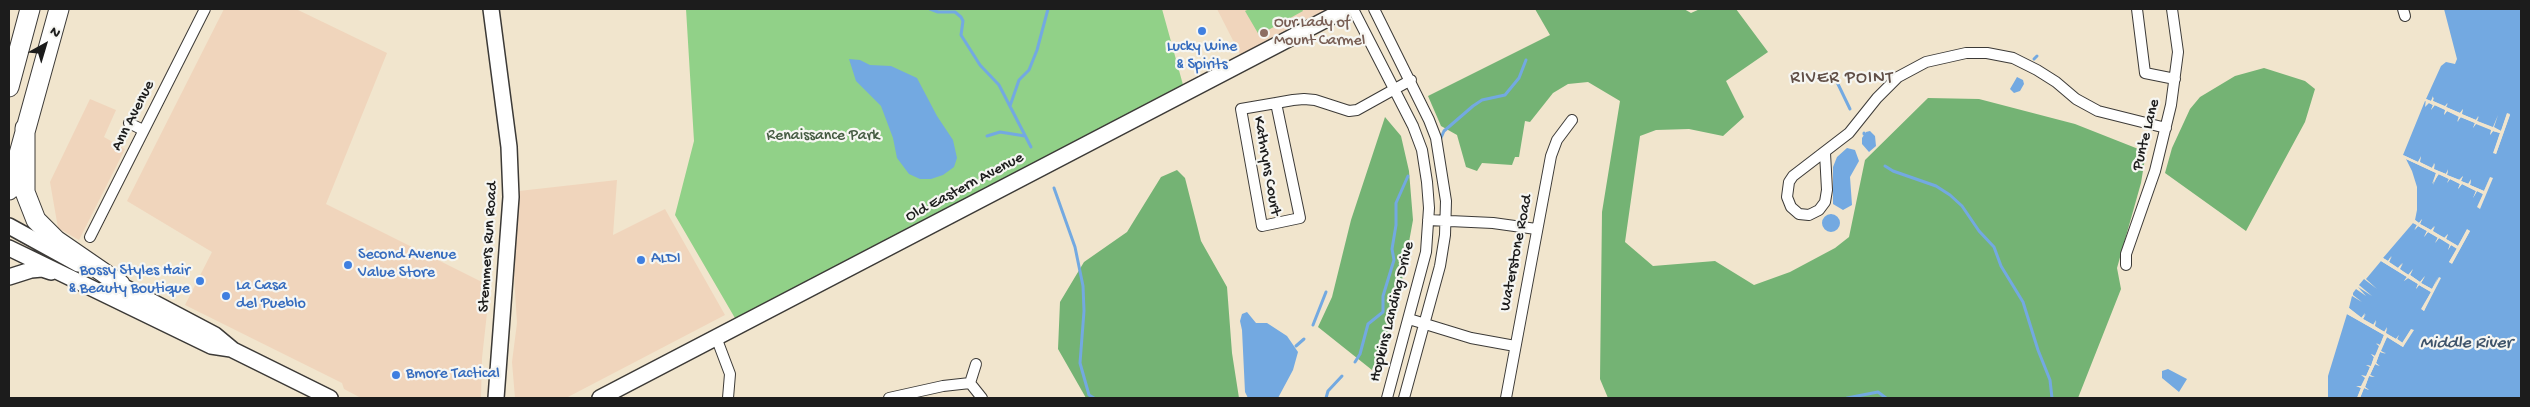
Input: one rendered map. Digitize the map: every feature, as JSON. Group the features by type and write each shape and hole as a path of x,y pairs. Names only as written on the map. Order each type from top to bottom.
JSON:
{"highway":[{"path":"9,87 30,9"},
{"path":"9,190 58,9"},
{"path":"25,128 25,192 36,220 56,240 120,284"}],"street":[{"name":"Ann Avenue","path":"90,237 205,9"},
{"name":"Stemmers Run Road","path":"491,9 509,148 512,197 497,396"},
{"name":"Old Eastern Avenue","path":"600,398 1346,9"},
{"name":"Hopkins Landing Drive","path":"1353,9 1395,89 1422,150 1428,182 1426,252 1386,398"},
{"name":"Hopkins Landing Drive","path":"1374,9 1411,80 1436,138 1444,185 1445,219 1440,266 1404,398"},
{"path":"2137,9 2145,73 2176,79"},
{"name":"Punte Lane","path":"2126,265 2126,254 2145,200 2166,128 2176,79 2178,52 2172,9"},
{"path":"1825,153 1827,190 1825,202 1819,210 1809,215 1799,214 1791,207 1787,197 1789,182 1793,176 1849,133 1877,98 1898,77 1926,62 1966,53 1987,53 2013,58 2044,74 2076,99 2098,111 2166,128"},
{"name":"Kathryns Court","path":"1276,103 1300,218 1262,226 1241,109 1276,103 1315,100 1349,111 1357,110 1411,80"},
{"name":"Waterstone Road","path":"1506,398 1551,156 1560,134 1572,120"},
{"path":"129,123 143,130"},
{"path":"1428,220 1445,219 1536,230"},
{"path":"9,226 214,335 233,350 330,398"},
{"path":"9,248 211,346 233,350"},
{"path":"9,277 42,269 72,278"},
{"path":"1409,319 1471,338 1515,346"},
{"path":"716,337 730,374 728,398"},
{"path":"970,383 976,364"},
{"path":"889,398 942,386 970,383"},
{"path":"970,383 982,398"}],"shaded area":[{"path":"224,9 296,9 387,53 326,204 490,286 482,358 481,398 361,398 344,389 342,383 185,305 212,252 127,201"},
{"name":"Our Lady of Mount Carmel","path":"1217,9 1346,9 1244,62"},
{"path":"90,99 116,110 104,137 125,149 79,240 58,228 50,182"},
{"path":"617,180 613,235 665,209 725,315 566,398 515,398 512,362 517,323 514,276 519,191"}],"green space":[{"name":"Renaissance Park","path":"686,9 1162,9 1185,92 739,325 675,215 694,141"},
{"path":"1249,9 1302,9 1303,11 1259,35 1245,11"},
{"path":"1535,9 1684,9 1691,13 1700,9 1736,9 1768,52 1726,81 1744,117 1723,136 1689,129 1656,130 1640,136 1625,242 1653,266 1715,261 1754,285 1790,272 1835,248 1849,237 1865,160 1928,98 1979,99 2075,124 2146,152 2141,183 2117,268 2121,289 2078,398 1608,398 1600,379 1602,212 1620,101 1588,82 1568,84 1553,93 1530,122 1525,121 1519,157 1515,157 1512,165 1482,163 1477,171 1466,167 1457,135 1441,126 1428,96 1550,35"},
{"path":"2264,68 2305,81 2315,89 2305,122 2246,231 2165,173 2172,148 2190,109 2200,97 2235,76"},
{"path":"1385,117 1401,136 1409,171 1413,220 1397,308 1372,370 1318,327 1332,297 1351,220"},
{"path":"1177,170 1185,178 1201,241 1227,287 1232,353 1239,398 1086,398 1058,349 1060,302 1084,262 1127,232 1161,177"}],"water":[{"name":"Middle River","path":"2444,9 2521,9 2521,398 2360,398 2364,388 2369,390 2365,387 2369,376 2374,377 2370,375 2375,364 2379,366 2376,363 2380,352 2386,353 2380,351 2387,337 2403,347 2411,329 2403,343 2397,339 2399,335 2396,339 2385,333 2388,328 2385,332 2374,326 2377,321 2374,325 2363,319 2366,314 2362,318 2349,308 2352,296 2362,302 2353,293 2356,289 2366,296 2358,287 2372,296 2359,285 2364,279 2377,289 2366,279 2381,261 2407,277 2404,281 2408,278 2418,284 2416,289 2419,285 2431,292 2422,309 2424,311 2438,277 2432,289 2421,283 2425,276 2420,282 2410,275 2413,269 2409,275 2399,269 2402,263 2398,268 2389,262 2391,256 2388,261 2383,258 2413,223 2417,225 2415,230 2418,226 2427,231 2424,237 2428,232 2438,238 2435,243 2439,238 2450,245 2448,250 2451,245 2457,249 2449,262 2452,263 2470,231 2467,230 2458,246 2446,239 2448,234 2445,238 2432,231 2434,226 2431,230 2420,224 2422,219 2419,223 2415,220 2417,187 2406,159 2436,173 2433,185 2438,174 2449,179 2447,183 2450,179 2460,184 2458,189 2462,184 2476,191 2473,198 2477,191 2483,194 2478,207 2490,177 2484,191 2470,185 2471,180 2469,184 2461,181 2463,176 2460,180 2447,175 2448,170 2446,174 2433,169 2434,163 2432,168 2419,162 2421,157 2418,162 2403,155 2425,101 2433,105 2431,110 2434,105 2446,110 2444,115 2447,111 2459,117 2458,122 2460,117 2475,123 2473,128 2476,123 2492,130 2490,135 2493,131 2500,133 2494,152 2496,154 2510,115 2507,114 2501,131 2477,121 2478,116 2476,120 2461,114 2463,109 2460,113 2446,107 2447,103 2445,107 2433,101 2434,97 2431,101 2426,99 2441,66 2446,62 2455,64 2457,59"},
{"path":"849,59 860,60 870,65 891,66 917,78 937,116 953,140 957,158 954,167 943,175 931,179 920,179 909,174 897,158 893,138 881,106 856,81"},
{"path":"2017,77 2023,80 2024,84 2020,91 2014,93 2010,89"},
{"path":"1870,131 1875,136 1876,146 1869,152 1862,144 1862,138 1866,132"},
{"path":"1847,148 1855,150 1859,161 1850,177 1852,205 1843,210 1833,204 1833,167 1837,157"},
{"path":"1831,214 1837,217 1840,223 1837,229 1831,232 1825,229 1822,223 1825,217"},
{"path":"1247,312 1256,323 1267,323 1287,336 1298,352 1293,370 1278,398 1248,398 1245,392 1240,321 1242,314"},
{"name":"Middle River","path":"2347,314 2384,335 2380,345 2376,344 2380,346 2375,356 2371,354 2374,357 2371,366 2366,365 2370,367 2361,387 2357,386 2361,388 2357,398 2328,398 2328,376"},
{"path":"2168,369 2187,379 2179,392 2162,378 2162,371"}],"pier":[{"path":"2433,96 2433,101 2445,106 2448,103 2446,107 2460,113 2463,109 2462,114 2476,120 2479,116 2477,121 2493,127 2498,115 2494,127 2501,131 2507,113 2510,114 2496,154 2493,153 2500,133 2493,131 2490,135 2491,130 2476,124 2473,128 2475,123 2461,117 2457,122 2459,116 2447,111 2444,115 2445,110 2435,105 2431,110 2433,105 2429,103 2425,107 2426,99 2431,101"},
{"path":"2403,155 2418,162 2421,156 2420,162 2432,168 2435,163 2434,169 2446,174 2448,169 2447,175 2459,180 2463,176 2461,181 2468,184 2471,179 2470,185 2484,191 2490,177 2493,178 2480,209 2477,207 2483,194 2477,191 2473,198 2476,191 2462,184 2458,189 2460,184 2450,179 2447,183 2449,179 2439,174 2432,184 2436,173 2406,159"},
{"path":"2422,219 2420,224 2431,230 2435,226 2433,231 2444,238 2448,234 2446,239 2458,246 2467,229 2470,231 2452,264 2449,262 2457,248 2451,245 2448,250 2450,244 2439,238 2435,243 2438,237 2428,232 2424,237 2427,231 2418,226 2414,230 2417,225 2413,223 2415,220 2419,223"},
{"path":"2392,256 2389,262 2398,268 2403,263 2400,269 2408,275 2413,269 2410,275 2420,282 2425,276 2421,283 2432,289 2439,277 2441,278 2424,311 2421,309 2431,292 2419,285 2416,289 2418,284 2408,278 2404,281 2407,277 2381,261 2383,258 2388,261"},
{"path":"2349,308 2361,318 2365,313 2363,319 2373,325 2376,320 2375,326 2384,332 2387,327 2386,333 2396,339 2399,335 2397,339 2402,343 2411,329 2414,330 2403,347 2387,337 2381,351 2386,354 2380,352 2376,363 2380,366 2375,364 2370,375 2375,377 2369,376 2365,387 2369,390 2364,388 2360,398 2357,398 2361,388 2356,386 2361,386 2365,378 2361,375 2366,376 2370,367 2366,365 2371,366 2374,357 2371,354 2375,356 2379,346 2376,343 2380,345 2384,335 2347,314"}],"waterway":[{"path":"930,9 938,12 955,12 961,17 963,21 961,35 980,65 999,85 1031,147"},
{"path":"1010,106 1019,80 1029,70 1037,50 1048,9"},
{"path":"2034,59 2037,56"},
{"path":"1440,140 1444,131 1473,106 1482,100 1505,95 1519,78 1526,60"},
{"path":"1836,80 1850,109"},
{"path":"987,136 1000,132 1025,136"},
{"path":"1885,166 1893,171 1936,186 1950,195 1962,206 1979,231 1994,247 2001,266 2023,302 2038,350 2050,380 2052,398"},
{"path":"1355,362 1360,354 1368,324 1383,312 1383,296 1394,260 1392,249 1396,225 1396,203 1408,176"},
{"path":"1054,188 1075,247 1083,286 1084,311 1080,363 1089,395 1094,398"},
{"path":"1313,325 1326,292"},
{"path":"1296,346 1304,339"},
{"path":"1326,398 1328,391 1342,376"},
{"path":"1847,398 1878,392 1886,398"}],"place":[{"name":"Lucky Wine & Spirits","path":"1202,31"},
{"name":"Our Lady of Mount Carmel","path":"1264,33"},
{"name":"ALDI","path":"641,260"},
{"name":"Second Avenue Value Store","path":"348,265"},
{"name":"Bossy Styles Hair & Beauty Boutique","path":"200,281"},
{"name":"La Casa del Pueblo","path":"226,296"},
{"name":"Bmore Tactical","path":"396,375"}],"district":[{"name":"RIVER POINT","path":"1842,79"}]}
